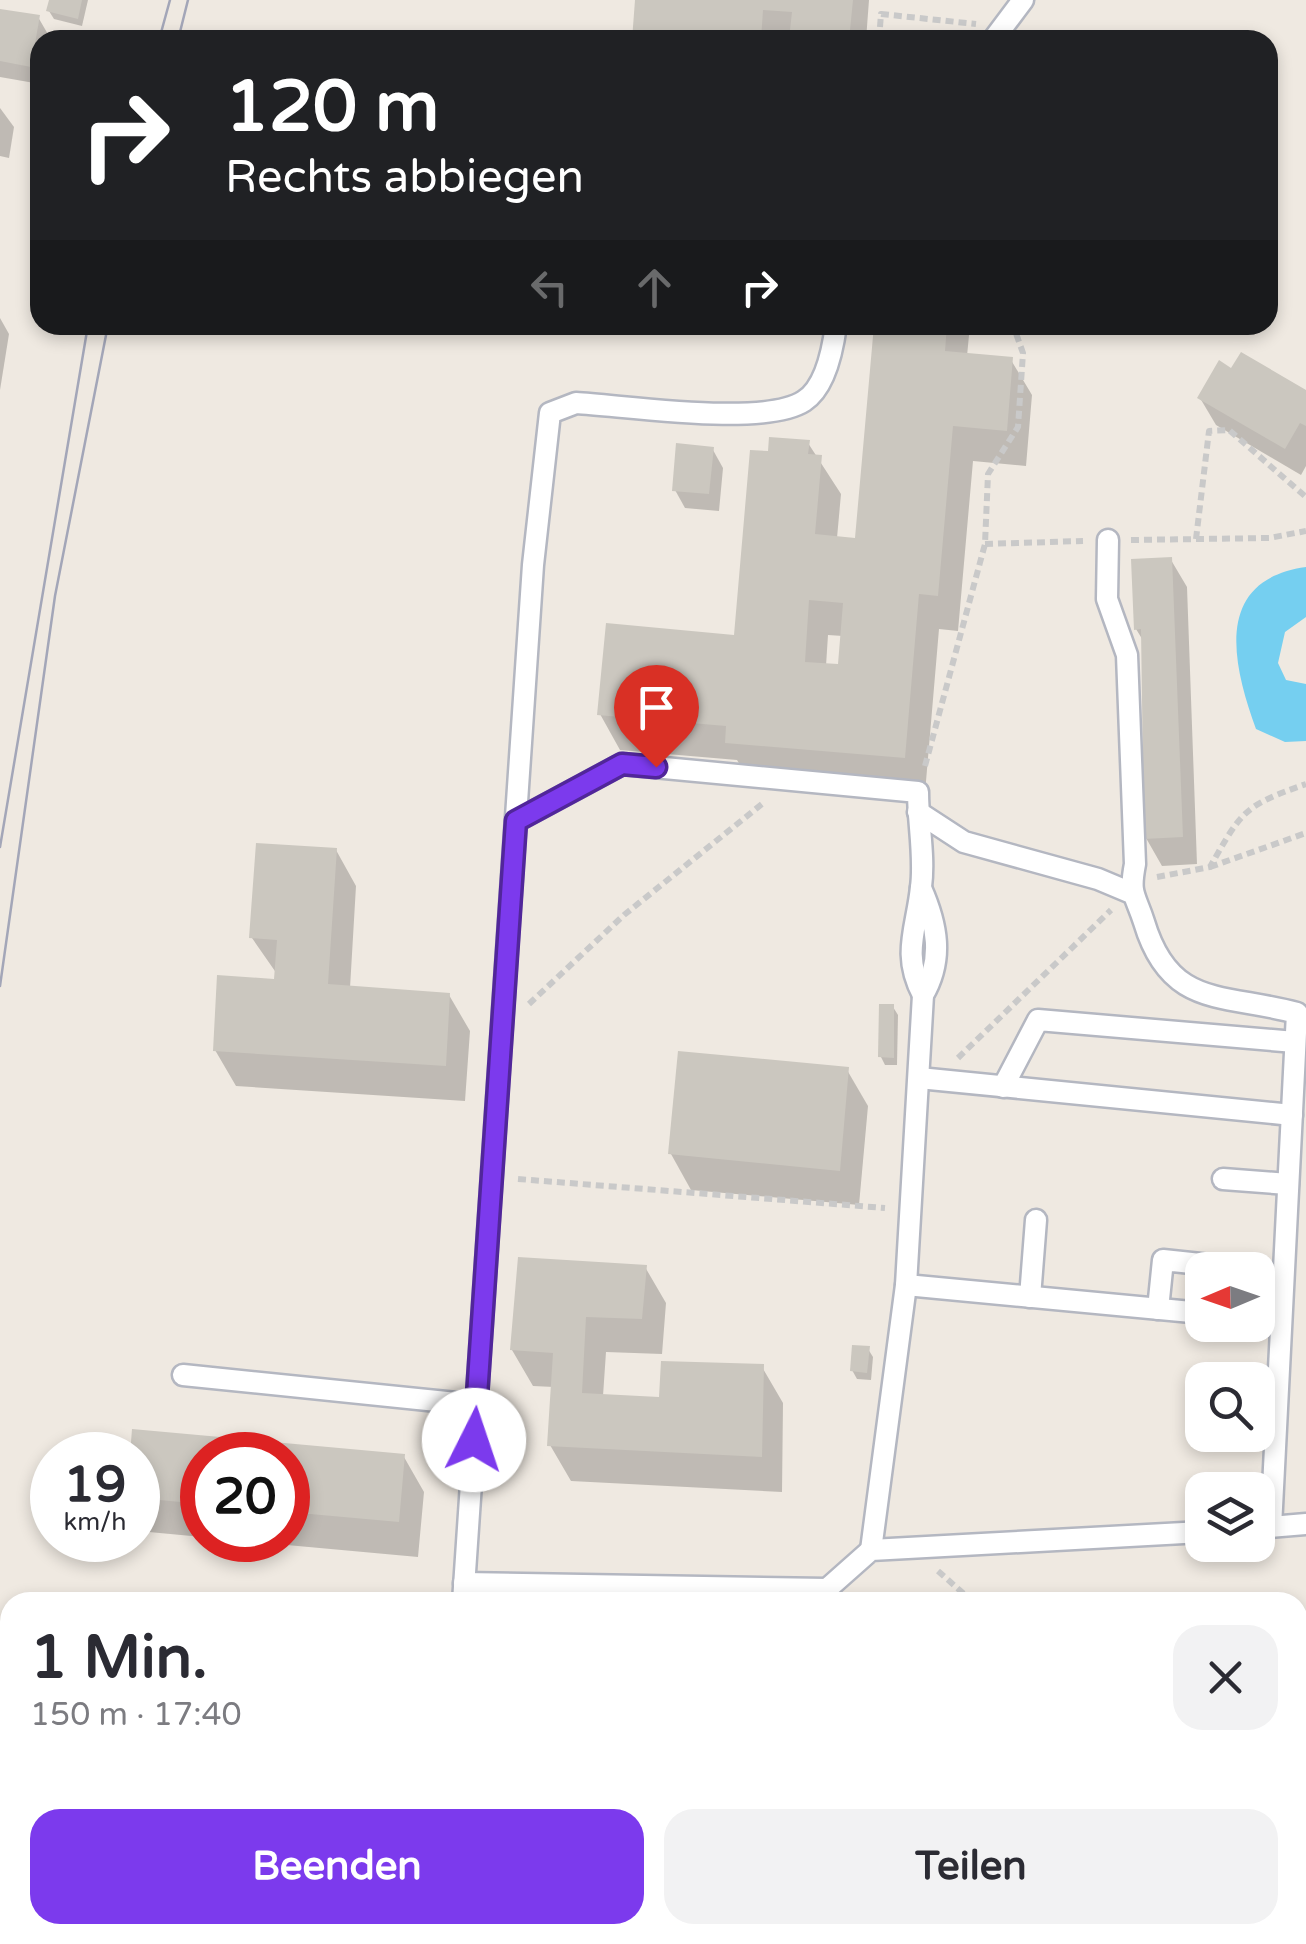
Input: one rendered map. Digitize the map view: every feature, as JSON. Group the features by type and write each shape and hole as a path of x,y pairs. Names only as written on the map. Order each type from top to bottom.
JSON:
{"lane":[{"path":"1000,30 1023,0"},
{"path":"464,1592 534,566 550,413 576,403 770,415 807,400 833,355 835,335"},
{"path":"1108,540 1107,599 1127,655 1135,864 1129,892 1166,971 1194,992 1297,1014 1281,1321 1269,1472"},
{"path":"516,821 622,764 792,780 918,802 964,842 1098,879 1129,892"},
{"path":"830,1592 871,1550 906,1285 927,1079 923,995 912,974 912,920 922,888 918,802"},
{"path":"1003,1086 1038,1020 1295,1042"},
{"path":"927,1079 1292,1115"},
{"path":"1223,1179 1288,1184"},
{"path":"1030,1297 1036,1220"},
{"path":"1158,1309 1163,1260 1185,1262"},
{"path":"1275,1272 1283,1273"},
{"path":"906,1285 1185,1311"},
{"path":"1275,1320 1281,1321"},
{"path":"183,1375 476,1405"},
{"path":"1275,1527 1306,1524"},
{"path":"871,1550 1185,1533"}],"path":[{"path":"880,30 881,14 980,30"},
{"path":"918,802 985,544 988,474 1018,427 1023,354 1016,335"},
{"path":"1196,538 1208,432 1229,430 1306,497"},
{"path":"985,544 1269,538 1306,531"},
{"path":"502,1028 624,915 792,780"},
{"path":"1210,868 1236,818 1271,796 1306,784"},
{"path":"927,1079 1148,878 1210,868 1306,832"},
{"path":"492,1177 911,1210"},
{"path":"923,1549 942,1577 961,1592"}],"water":[{"path":"1306,567 1306,617 1285,632 1278,663 1286,680 1306,684 1306,741 1285,742 1256,729 1241,678 1237,628 1243,607 1256,589 1276,575"}],"building":[{"path":"49,0 82,0 78,19 46,11"},
{"path":"635,0 853,0 850,30 790,30 792,12 763,10 762,30 633,30"},
{"path":"0,9 40,15 37,30 30,30 30,67 0,61"},
{"path":"873,335 946,335 945,351 1013,357 1007,431 953,426 938,596 919,594 905,758 725,743 726,726 597,715 606,623 734,635 750,450 768,451 769,437 810,440 808,454 822,455 815,534 855,538","holes":["809,600 843,603 838,664 805,662"]},
{"path":"1241,352 1306,390 1306,426 1300,423 1285,449 1197,398 1219,360 1231,368"},
{"path":"676,443 714,447 709,494 672,491"},
{"path":"1172,557 1183,837 1144,839 1141,629 1134,630 1131,559"},
{"path":"256,843 337,848 328,984 450,993 446,1066 213,1051 217,975 274,979 277,940 249,938"},
{"path":"879,1004 894,1004 894,1058 878,1057"},
{"path":"678,1051 849,1067 840,1171 668,1154"},
{"path":"518,1257 647,1265 642,1319 586,1317 582,1393 659,1397 661,1361 764,1364 762,1457 547,1446 553,1353 510,1350"},
{"path":"852,1345 870,1346 867,1373 850,1371"},
{"path":"132,1429 180,1433 180,1502 160,1500 160,1432 132,1432"},
{"path":"310,1445 405,1454 399,1522 310,1514"}],"tram line":[{"path":"162,30 170,0"},
{"path":"180,30 188,0"},
{"path":"0,847 86,335"},
{"path":"0,986 55,596 106,335"}],"route":[{"path":"474,1440 516,821 622,764 656,767"}]}
